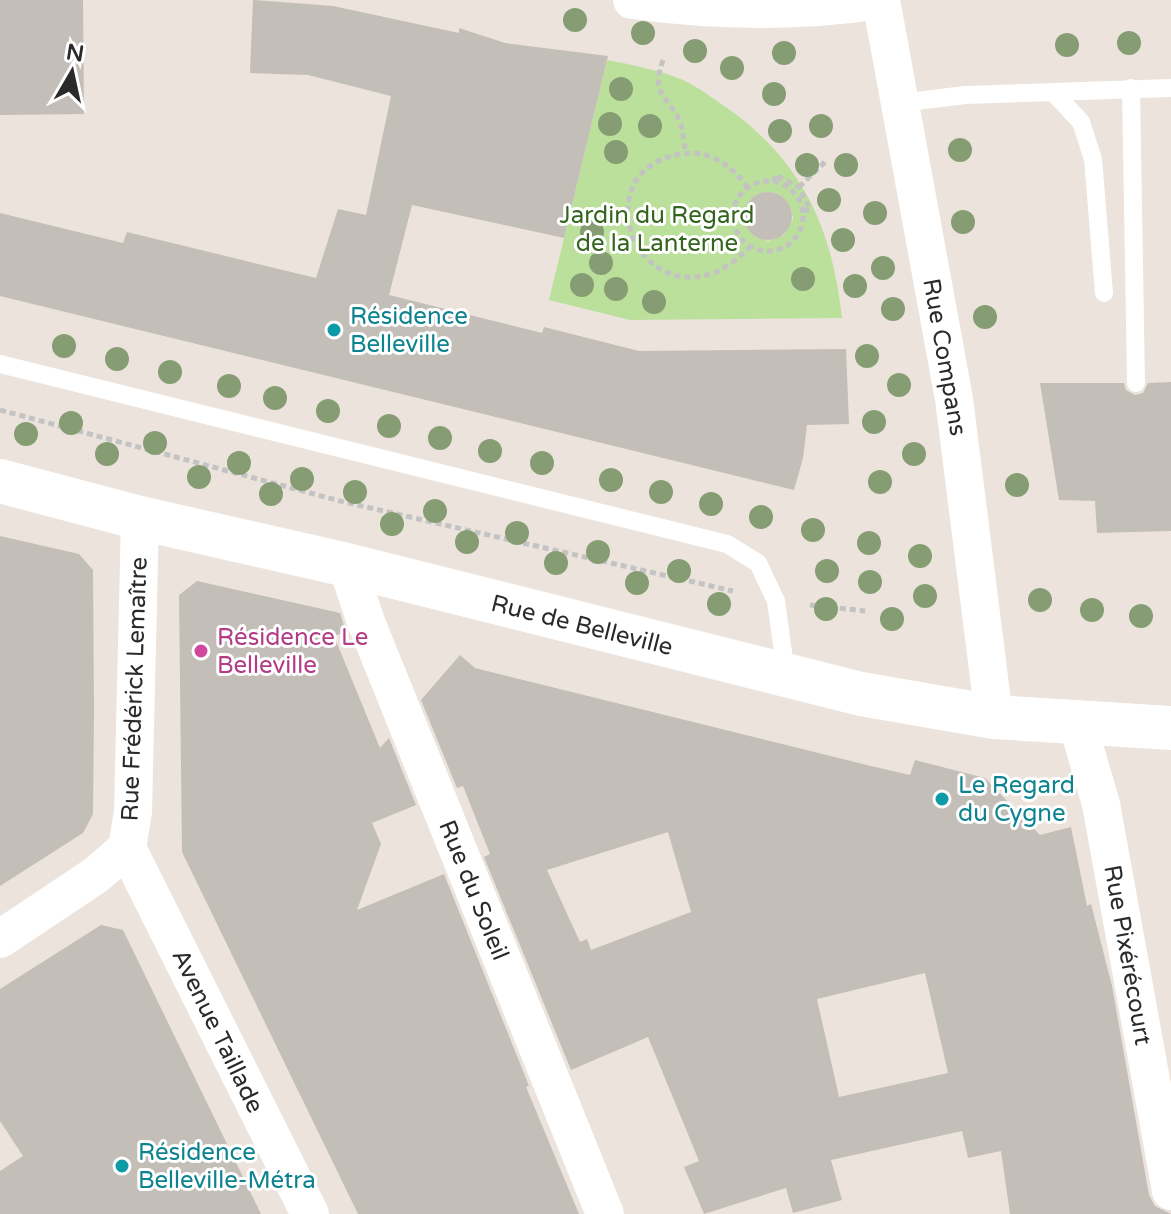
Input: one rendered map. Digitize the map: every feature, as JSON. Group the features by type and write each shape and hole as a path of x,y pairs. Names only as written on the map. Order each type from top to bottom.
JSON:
{"main road":[{"name":"Rue de Belleville","path":"0,481 861,694 994,717 1171,728"}],"street":[{"path":"632,0 704,9 829,8 880,0"},
{"name":"Rue Compans","path":"880,0 954,399 994,717"},
{"name":"Rue Frédérick Lemaître","path":"0,939 96,875 127,848 133,812 140,518"},
{"name":"Rue du Soleil","path":"347,565 366,622 605,1214"},
{"name":"Rue Pixérécourt","path":"1077,722 1101,804 1171,1191"},
{"name":"Avenue Taillade","path":"127,848 310,1214"}],"lane":[{"path":"1131,88 1136,383"},
{"path":"900,103 965,95 1171,88"},
{"path":"1054,93 1081,122 1093,159 1104,293"},
{"path":"0,364 727,544 758,563 776,601 786,677"}],"path":[{"path":"663,60 658,83 660,93 681,125 685,153"},
{"path":"748,188 725,163 706,155 685,153 665,157 647,168 635,184 627,203 627,223 633,243 662,270 690,276 700,277 719,271 750,247"},
{"path":"799,187 825,162"},
{"path":"774,182 775,175 799,187 810,210 803,211"},
{"path":"774,182 790,188 801,202 803,211 797,236 784,248 767,252 750,247 738,234 733,217 737,201 748,188 756,183 774,182"},
{"path":"0,410 340,501 776,601 865,611"}],"green space":[{"name":"Jardin du Regard de la Lanterne","path":"607,60 674,76 689,83 730,110 777,153 795,176 822,227 831,256 842,318 630,320 549,300","holes":["766,192 777,194 785,200 793,219 784,235 768,241 752,233 744,217 750,200"]}],"building":[{"path":"0,0 83,0 84,114 0,115"},
{"path":"253,0 333,6 459,33 459,28 505,43 608,56 564,238 412,205 389,295 542,333 544,327 639,351 846,349 849,424 807,425 803,458 794,490 0,296 0,213 123,243 127,232 316,278 338,209 366,215 391,96 308,75 250,73"},
{"path":"768,192 785,199 792,216 785,233 768,240 751,233 744,216 751,199"},
{"path":"1171,382 1171,531 1097,533 1095,501 1059,500 1040,383 1124,383 1126,390 1135,395 1143,393 1148,383"},
{"path":"0,536 79,554 93,570 94,711 93,814 83,833 0,886"},
{"path":"197,581 340,613 346,632 334,636 380,748 389,738 416,805 372,823 381,844 357,910 444,874 579,1214 358,1214 182,852 179,595"},
{"path":"460,655 475,668 875,767 910,775 915,760 985,778 1040,835 1071,827 1087,906 1091,904 1112,986 1149,1195 1155,1206 1171,1214 1010,1214 1001,1151 968,1158 962,1131 831,1160 842,1200 793,1213 786,1188 704,1214 684,1167 699,1161 648,1037 571,1070 484,857 490,854 463,786 457,788 421,700","holes":["668,832 691,912 591,950 587,939 580,942 547,870","925,973 948,1073 839,1097 817,999"]},
{"path":"101,925 123,930 261,1214 0,1214 0,1171 23,1156 0,1121 0,989"}],"place":[{"name":"Résidence Belleville","path":"334,330"},
{"name":"Résidence Le Belleville","path":"201,651"},
{"name":"Le Regard du Cygne","path":"942,799"},
{"name":"Résidence Belleville-Métra","path":"122,1166"}]}
